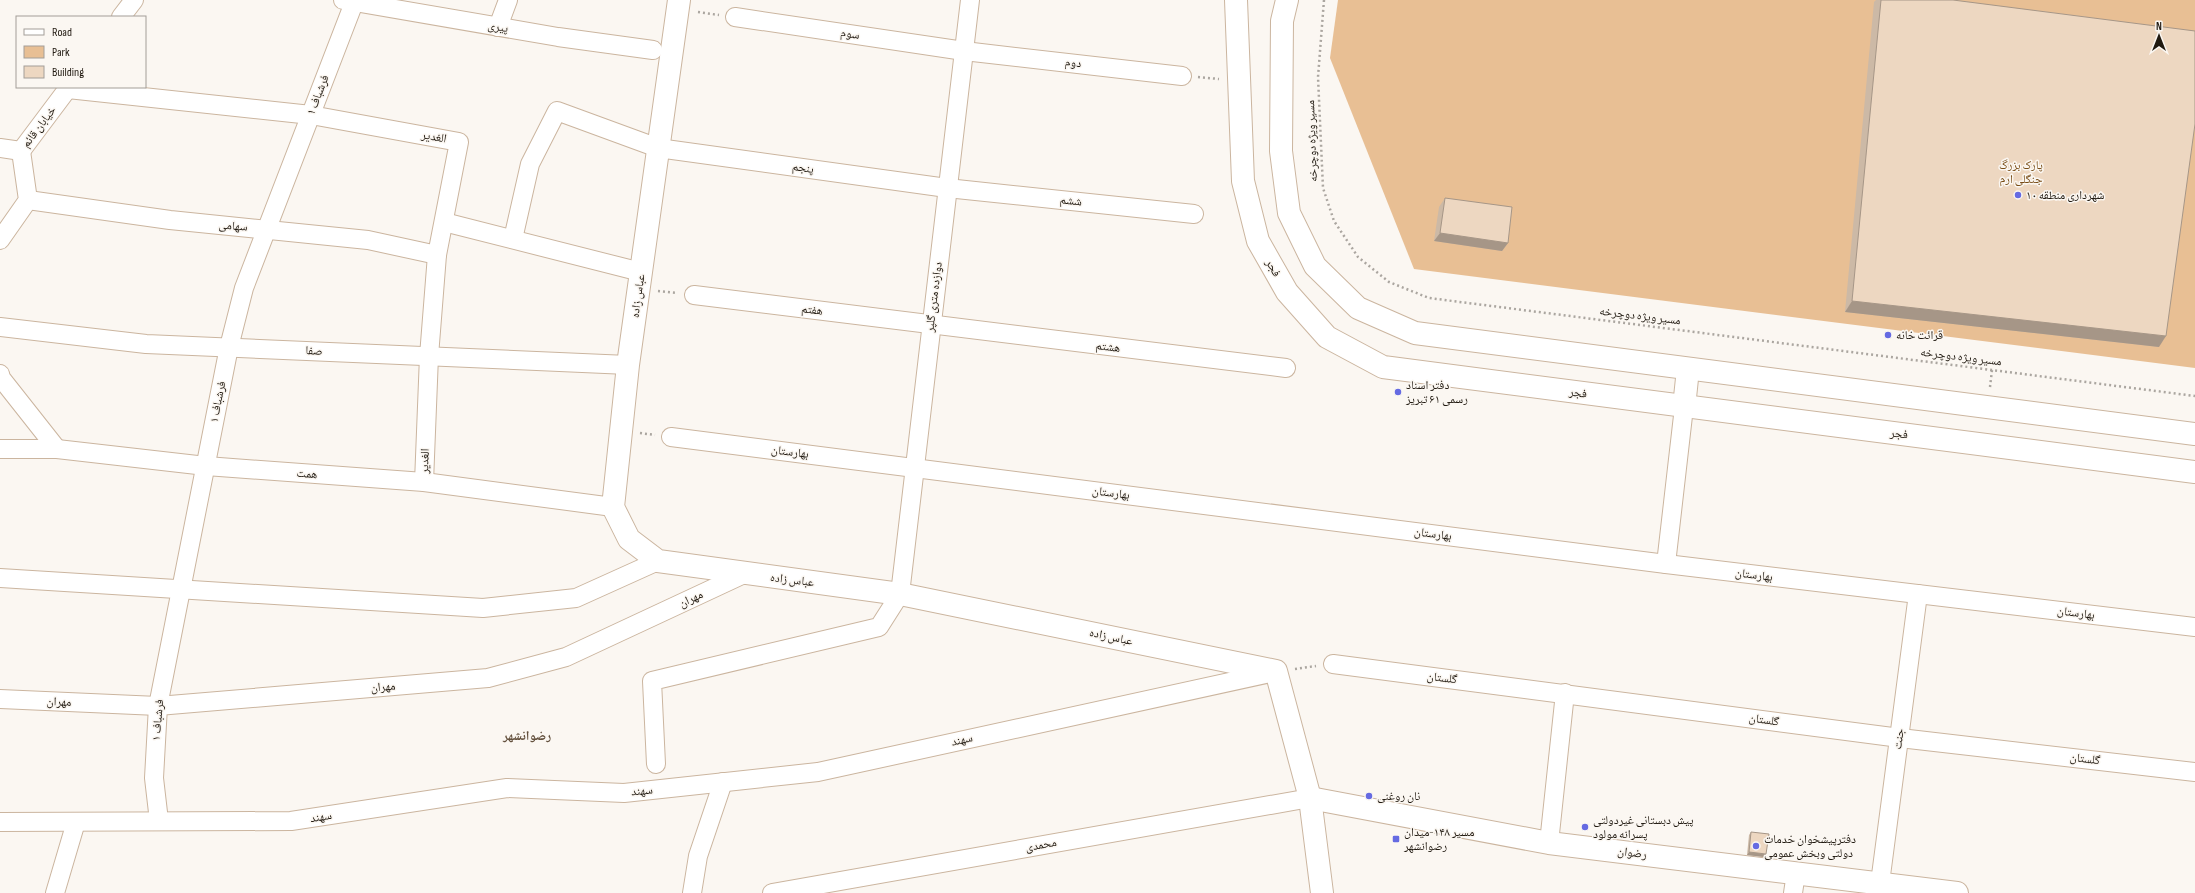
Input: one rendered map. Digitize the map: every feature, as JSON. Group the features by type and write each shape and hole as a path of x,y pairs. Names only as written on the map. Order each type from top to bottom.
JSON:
{"main road":[{"name":"فجر","path":"1236,0 1242,182 1258,241 1287,292 1327,337 1383,367 2195,472"},
{"path":"1287,0 1282,21 1281,151 1289,213 1315,266 1358,308 1415,334 2195,434"},
{"name":"عباس زاده","path":"678,5 628,365 613,507 629,539 658,561 744,574 900,594 1276,671"},
{"path":"1684,407 1688,369"},
{"path":"1276,671 1310,798 1322,893"},
{"name":"رضوان","path":"1310,798 1549,843 1795,883 1880,883 1957,893"}],"street":[{"path":"122,16 134,0"},
{"path":"498,27 508,0"},
{"name":"دوازده متری گلپر","path":"900,594 970,0"},
{"name":"پیری","path":"350,1 498,27 653,50"},
{"name":"فرشباف ۱","path":"159,822 154,778 158,706 229,347 244,288 311,115 350,1"},
{"name":"سوم","path":"735,17 964,51"},
{"name":"دوم","path":"964,51 1182,76"},
{"name":"الغدیر","path":"68,88 311,115 459,142 437,255 429,356 424,482"},
{"name":"خیابان قائم","path":"0,148 21,151 68,88"},
{"name":"پنجم","path":"512,239 530,164 557,111 658,148 948,188"},
{"path":"0,240 28,200 21,151"},
{"name":"ششم","path":"948,188 1194,214"},
{"name":"سهامی","path":"28,200 170,220 368,240 437,255"},
{"path":"444,222 512,239 640,280"},
{"name":"هفتم","path":"694,295 931,325"},
{"name":"هشتم","path":"931,325 1286,368"},
{"name":"صفا","path":"0,327 146,344 628,365"},
{"path":"0,374 1,378 56,449"},
{"path":"1666,564 1684,407"},
{"name":"بهارستان","path":"671,437 1666,564 2195,627"},
{"name":"همت","path":"0,449 56,449 206,466 424,482 613,507"},
{"path":"0,578 483,608 576,598 658,561"},
{"name":"مهران","path":"0,699 158,706 488,678 566,657 744,574"},
{"path":"656,764 652,681 879,627 900,594"},
{"name":"جنت","path":"1880,883 1918,594"},
{"name":"گلستان","path":"1333,664 1565,693 1900,738 2195,772"},
{"name":"سهند","path":"0,822 291,821 507,788 624,793 818,772 1276,671"},
{"path":"1549,843 1565,693"},
{"path":"692,893 698,856 723,782"},
{"name":"محمدی","path":"772,893 1310,798"},
{"path":"55,893 76,822"}],"path":[{"name":"مسیر ویژه دوچرخه","path":"1324,0 1318,77 1323,188 1334,221 1358,257 1389,282 1429,298 2195,396"},
{"path":"678,5 735,17"},
{"path":"1182,76 1239,80"},
{"path":"640,280 694,295"},
{"path":"621,430 671,437"},
{"path":"1276,671 1333,664"}],"green space":[{"name":"پارک بزرگ جنگلی ارم","path":"1338,0 2195,0 2195,368 1414,269 1330,58"}],"building":[{"name":"شهرداری منطقه ۱۰","path":"1881,0 1953,0 2195,31 2195,124 2166,336 1852,301"},
{"path":"1445,198 1512,207 1508,243 1440,233"},
{"name":"دفترپیشخوان خدمات دولتی وبخش عمومی","path":"1751,832 1769,834 1766,854 1749,852"}],"place":[{"name":"شهرداری منطقه ۱۰","path":"2018,195"},
{"name":"قرائت خانه","path":"1888,335"},
{"name":"دفتر اسناد رسمی ۶۱ تبریز","path":"1398,392"},
{"name":"نان روغنی","path":"1369,796"},
{"name":"پیش دبستانی غیردولتی پسرانه مولود","path":"1585,827"},
{"name":"مسیر ۱۴۸-میدان رضوانشهر","path":"1396,839"},
{"name":"دفترپیشخوان خدمات دولتی وبخش عمومی","path":"1756,846"}],"district":[{"name":"رضوانشهر","path":"527,736"}]}
